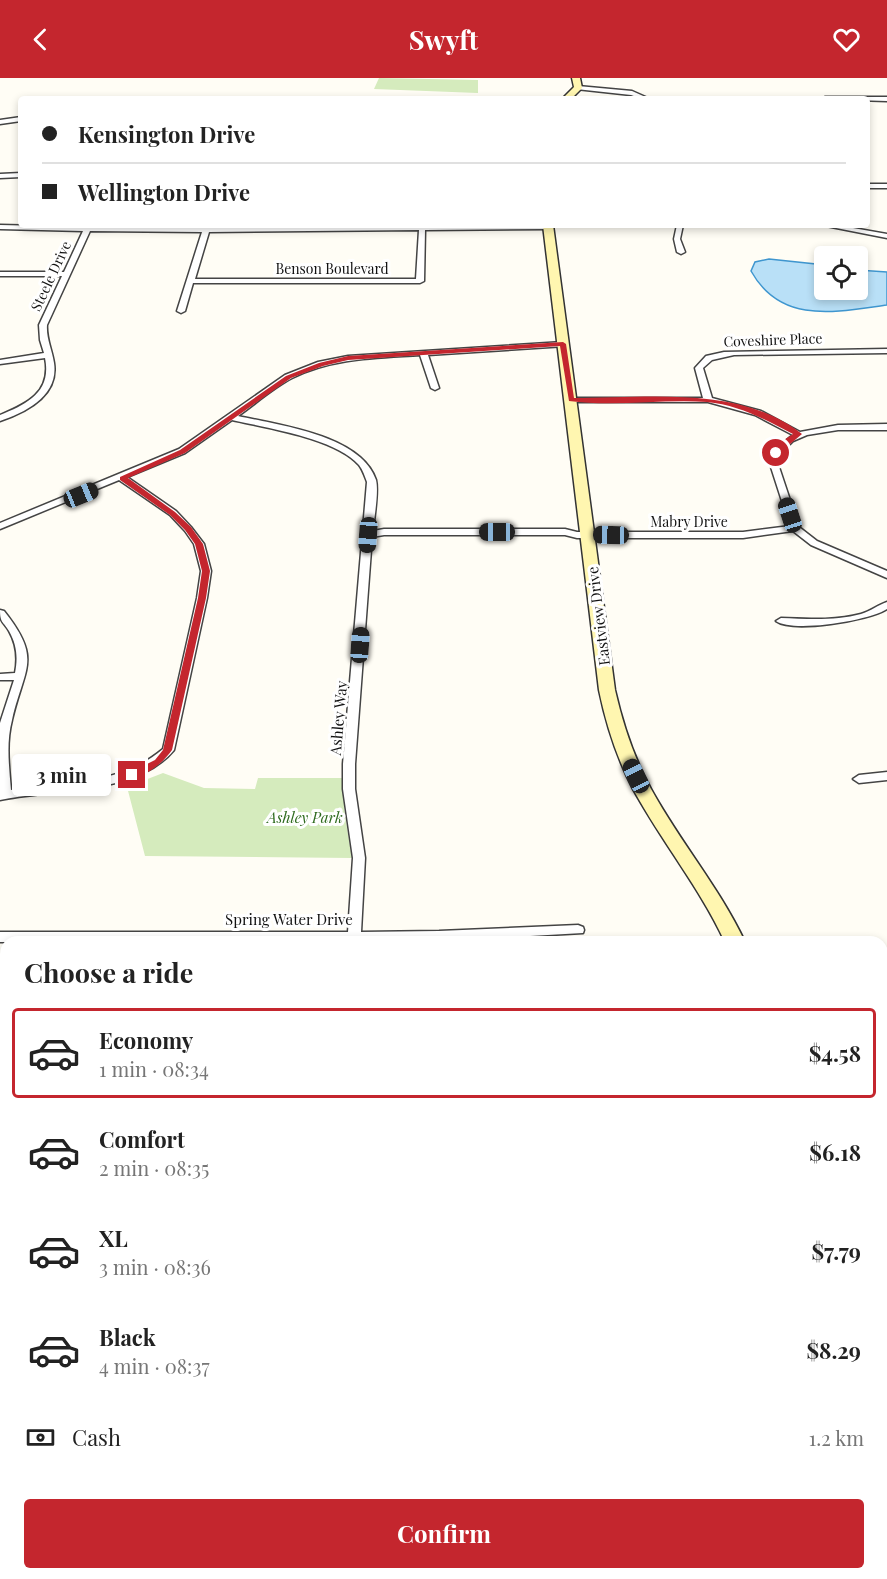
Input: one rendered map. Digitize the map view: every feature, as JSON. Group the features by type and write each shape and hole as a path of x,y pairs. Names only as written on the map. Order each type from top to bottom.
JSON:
{"street":[{"path":"576,78 578,88"},
{"path":"569,96 578,88 624,92 637,96"},
{"path":"870,99 887,99"},
{"path":"0,123 18,120"},
{"path":"0,176 18,175"},
{"path":"870,186 887,186"},
{"path":"0,227 18,227"},
{"name":"Steele Drive","path":"0,418 19,411 43,394 52,375 42,339 43,325 88,228"},
{"path":"148,228 206,230 422,228"},
{"name":"Benson Boulevard","path":"190,281 420,281 422,228"},
{"name":"Eastview Drive","path":"548,228 571,400 582,535 616,730 643,791 711,896 732,936"},
{"path":"679,228 677,238 681,252"},
{"path":"841,228 887,236"},
{"path":"181,311 206,230"},
{"path":"0,274 66,274"},
{"path":"0,526 182,452 288,377 321,364 348,358 563,344"},
{"name":"Coveshire Place","path":"708,400 699,368 707,359 717,356 745,353 887,351"},
{"path":"423,352 435,388"},
{"path":"0,362 48,355"},
{"path":"571,400 708,400 758,413 798,434"},
{"name":"Ashley Way","path":"232,417 325,441 350,453 365,466 372,482 349,764 349,789 359,858 354,936"},
{"path":"887,427 824,429 798,434 784,443 776,453 774,464 795,528 814,543 887,575"},
{"path":"0,613 12,626 20,640 22,652 20,676 3,737 3,795 132,775 158,762 168,750 206,571 199,544 188,529 173,513 122,478"},
{"name":"Mabry Drive","path":"368,535 382,539 565,539 582,535 743,535 795,528"},
{"path":"781,621 818,622 855,617 887,605"},
{"path":"0,676 20,676"},
{"path":"859,779 887,776"},
{"name":"Spring Water Drive","path":"354,936 439,936 578,930"}],"green space":[{"path":"379,78 478,80 478,93 374,89"},
{"name":"Ashley Park","path":"163,773 204,788 255,789 258,778 342,778 352,858 145,856 127,787"}],"water":[{"path":"769,259 814,264 814,300 868,300 868,271 887,272 887,305 829,312 794,307 778,300 763,288 751,271 755,262"}],"route":[{"path":"132,775 158,762 168,750 206,571 199,544 188,529 173,513 122,478 182,452 288,377 321,364 348,358 563,344 571,400 708,400 732,405 758,413 798,434 784,443 776,453"}]}
